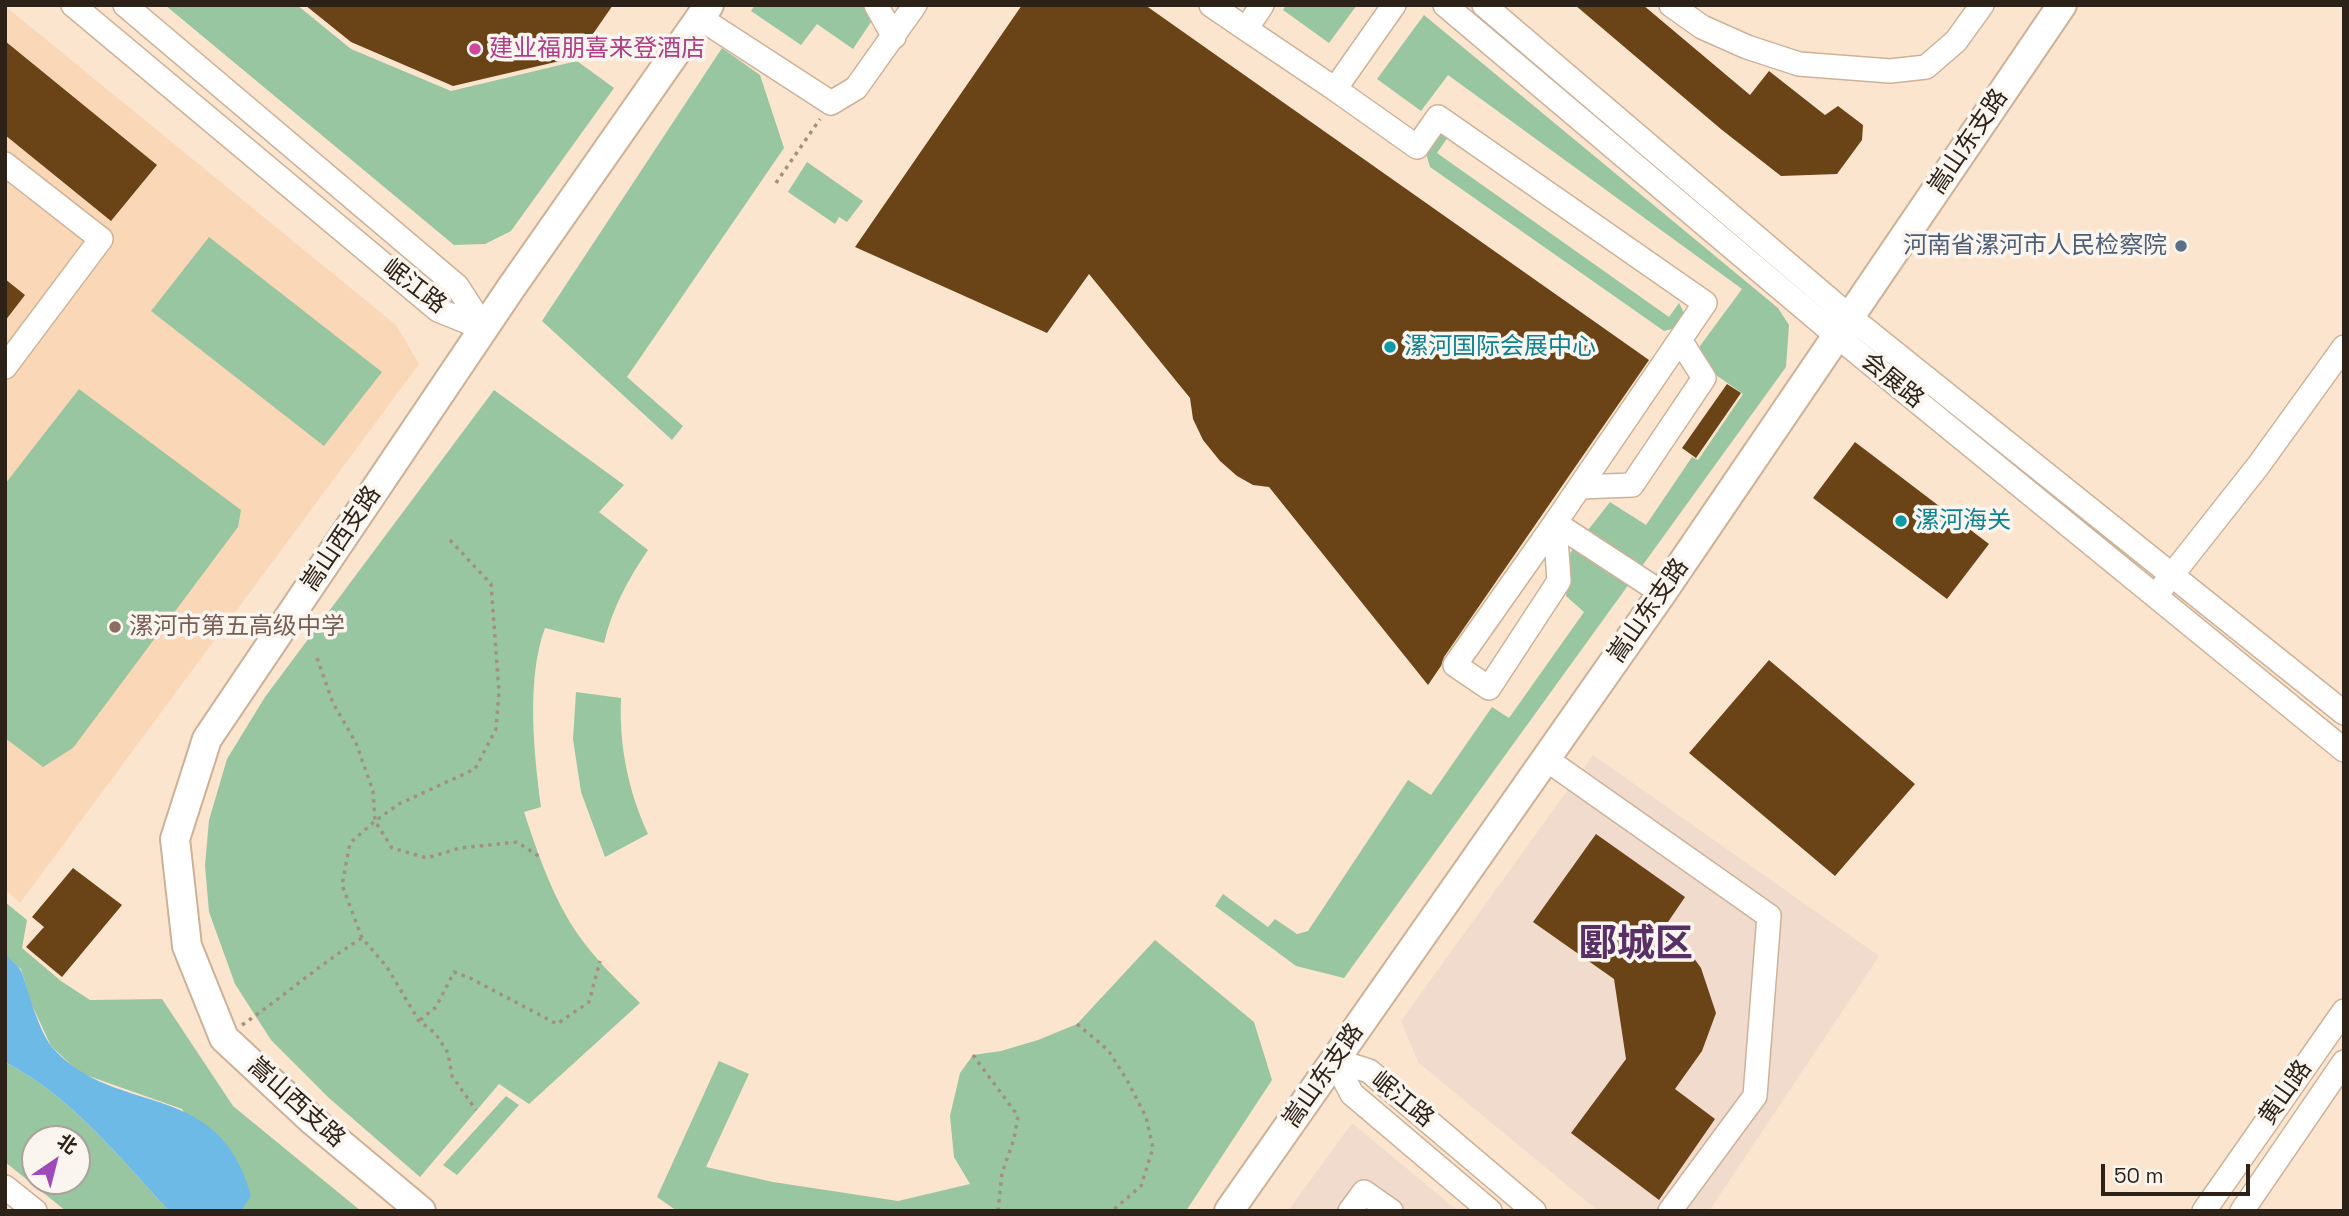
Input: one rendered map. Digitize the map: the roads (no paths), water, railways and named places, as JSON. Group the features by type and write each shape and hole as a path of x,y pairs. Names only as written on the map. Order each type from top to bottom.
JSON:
{"main road":[{"name":"嵩山东支路","path":"1229,1211 1662,593 2062,5"},
{"name":"嵩山西支路","path":"421,1211 312,1119 224,1038 187,946 175,839 207,739 704,11"}],"street":[{"name":"岷江路","path":"73,5 438,310 485,329"},
{"name":"岷江路","path":"125,5 457,286 485,329"},
{"path":"876,5 894,37"},
{"path":"704,11 831,103 856,88 915,5"},
{"path":"1212,5 1417,147 1438,117 1705,303 1455,665 1489,688 1559,581 1555,523"},
{"path":"1246,29 1262,5"},
{"path":"1335,89 1394,5"},
{"name":"会展路","path":"1445,5 1844,326 2172,575 2344,713"},
{"name":"会展路","path":"1484,5 1844,326 2155,596 2344,750"},
{"path":"1671,5 1702,27 1747,47 1799,64 1890,71 1926,67 1956,41 1982,5"},
{"path":"5,164 100,239 5,367"},
{"path":"1580,487 1632,485 1704,378 1680,340"},
{"path":"2155,596 2258,466 2344,347"},
{"path":"1555,523 1662,593"},
{"path":"1546,759 1769,916 1755,1096 1670,1211"},
{"name":"黄山路","path":"2204,1211 2344,1011"},
{"name":"岷江路","path":"1334,1060 1352,1094 1490,1211"},
{"name":"岷江路","path":"1334,1060 1369,1071 1534,1211"},
{"name":"黄山路","path":"2242,1211 2344,1062"},
{"path":"5,1186 35,1211"},
{"path":"1350,1211 1364,1192 1391,1211"}],"water":[{"path":"5,948 8,957 22,973 39,1022 52,1047 77,1069 105,1084 191,1115 215,1132 236,1158 251,1196 241,1211 169,1211 91,1125 51,1092 5,1062"}],"place":[{"name":"建业福朋喜来登酒店","path":"475,49"},
{"name":"河南省漯河市人民检察院","path":"2181,246"},
{"name":"漯河国际会展中心","path":"1390,347"},
{"name":"漯河海关","path":"1901,521"},
{"name":"漯河市第五高级中学","path":"115,627"}],"district":[{"name":"郾城区","path":"1636,946"}]}
